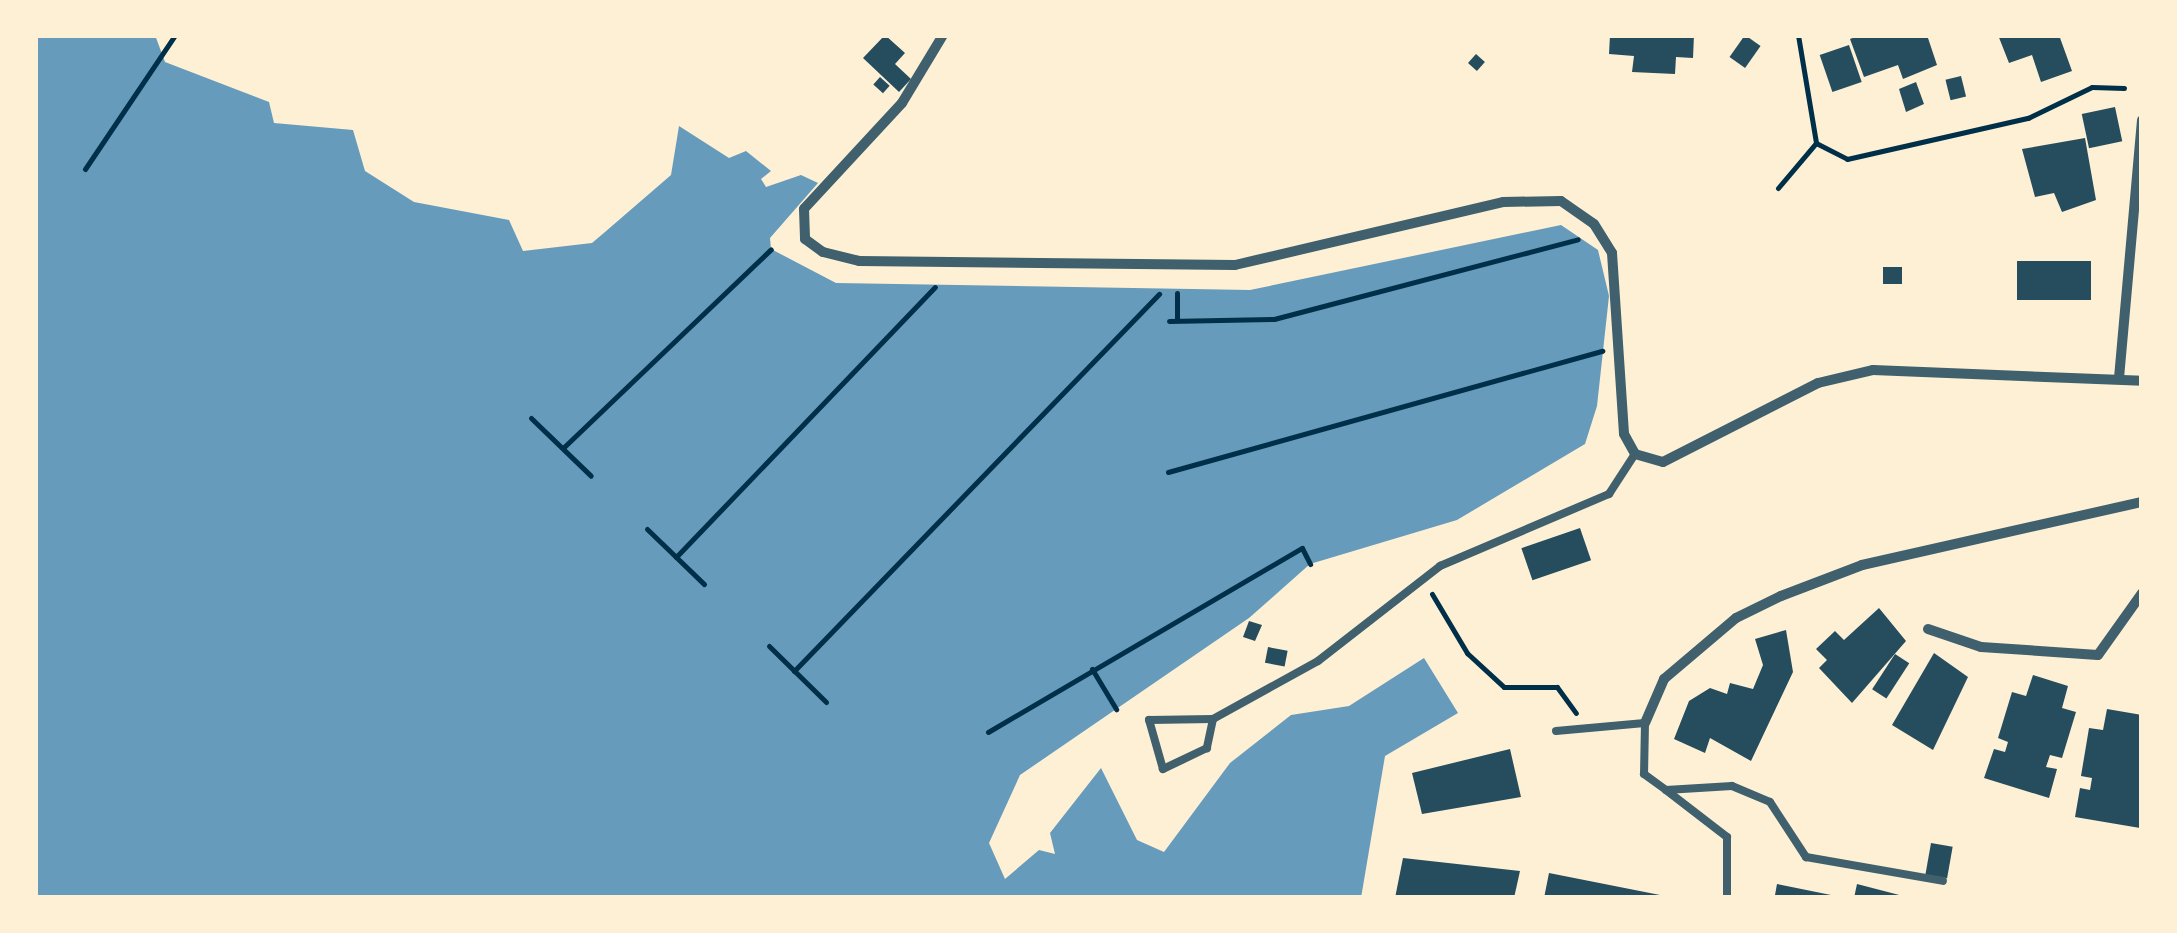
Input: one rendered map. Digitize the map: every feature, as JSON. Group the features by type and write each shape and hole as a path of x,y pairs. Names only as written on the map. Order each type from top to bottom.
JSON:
{"street":[{"path":"943,35 902,104 804,208 806,239 823,252 859,261 1234,265 1503,202 1561,201 1594,224 1612,253 1624,434 1635,454 1663,462 1698,451 1818,383 1873,370 2142,381"},
{"path":"2120,378 2142,120"},
{"path":"1645,722 1664,679 1736,618 1780,596 1862,565 2142,502"},
{"path":"1928,629 1981,647 2098,656 2142,593"}],"lane":[{"path":"1213,718 1207,748 1163,769 1149,720 1213,718 1318,661 1424,578 1608,494 1635,454"},
{"path":"1556,731 1645,722 1644,774 1727,837 1727,898"},
{"path":"1666,790 1732,786 1770,802 1806,857 1943,881"}],"path":[{"path":"85,168 175,35"},
{"path":"1778,188 1816,143 1798,35"},
{"path":"1816,143 1847,159 2028,118 2092,88 2124,88"},
{"path":"1169,321 1274,319 1581,238"},
{"path":"564,447 771,249"},
{"path":"676,557 934,286"},
{"path":"1176,293 1177,321"},
{"path":"794,671 1160,294"},
{"path":"1168,472 1609,349"},
{"path":"532,418 591,476"},
{"path":"647,529 704,584"},
{"path":"988,732 1302,548 1310,564"},
{"path":"1424,578 1466,652 1504,687 1557,687 1588,728"},
{"path":"769,646 826,702"},
{"path":"1092,670 1116,709"}],"water":[{"path":"35,35 155,35 165,62 269,102 274,123 353,130 365,171 414,202 509,220 523,251 592,243 671,175 679,126 729,158 746,151 771,171 761,179 766,187 801,175 818,183 770,238 771,249 836,283 1250,290 1561,225 1598,250 1609,296 1597,406 1585,444 1457,520 1310,564 1249,618 1020,775 989,843 1005,879 1039,850 1055,854 1050,833 1101,768 1137,840 1164,852 1230,763 1291,715 1349,706 1424,658 1458,713 1385,756 1361,898 35,898"}],"building":[{"path":"885,35 905,53 895,64 911,79 899,92 863,58"},
{"path":"1610,35 1694,35 1693,58 1676,57 1675,74 1632,72 1634,56 1609,54"},
{"path":"1745,35 1761,46 1745,68 1730,57"},
{"path":"1860,35 1927,35 1937,65 1903,79 1898,65 1864,77 1850,39"},
{"path":"1998,35 2059,35 2072,71 2041,82 2032,55 2009,63"},
{"path":"1849,45 1862,82 1832,92 1820,55"},
{"path":"1476,54 1485,62 1477,71 1468,63"},
{"path":"1961,76 1966,96 1951,100 1945,80"},
{"path":"880,77 890,86 883,93 873,84"},
{"path":"1916,82 1924,104 1906,112 1899,89"},
{"path":"2115,107 2122,141 2089,148 2082,114"},
{"path":"2085,138 2096,200 2062,212 2054,193 2035,197 2022,149"},
{"path":"2017,261 2091,261 2091,300 2017,300"},
{"path":"1883,267 1902,267 1902,284 1883,284"},
{"path":"1580,528 1591,560 1532,580 1521,548"},
{"path":"1879,608 1906,641 1852,703 1819,668 1827,660 1816,649 1835,631 1844,640"},
{"path":"1249,621 1262,625 1255,641 1243,637"},
{"path":"1786,630 1793,672 1751,761 1710,738 1705,753 1674,739 1689,701 1710,688 1727,694 1730,683 1753,689 1763,665 1755,639"},
{"path":"1268,647 1288,651 1285,667 1265,663"},
{"path":"1934,653 1968,677 1933,750 1892,725"},
{"path":"1895,654 1909,663 1886,698 1872,689"},
{"path":"2033,675 2068,686 2062,708 2076,712 2062,758 2050,755 2046,767 2057,769 2049,798 1984,778 1994,749 2005,752 2008,742 1998,738 2012,692 2026,696"},
{"path":"2107,709 2142,715 2140,828 2075,817 2080,788 2090,790 2092,778 2081,776 2089,728 2103,730"},
{"path":"1510,749 1521,797 1422,814 1412,773"},
{"path":"1931,843 1953,847 1947,878 1925,875"},
{"path":"1403,858 1520,871 1514,898 1395,898"},
{"path":"1549,873 1665,896 1665,898 1544,898"},
{"path":"1777,884 1831,895 1775,895"},
{"path":"1857,884 1907,897 1907,898 1854,898"}]}
